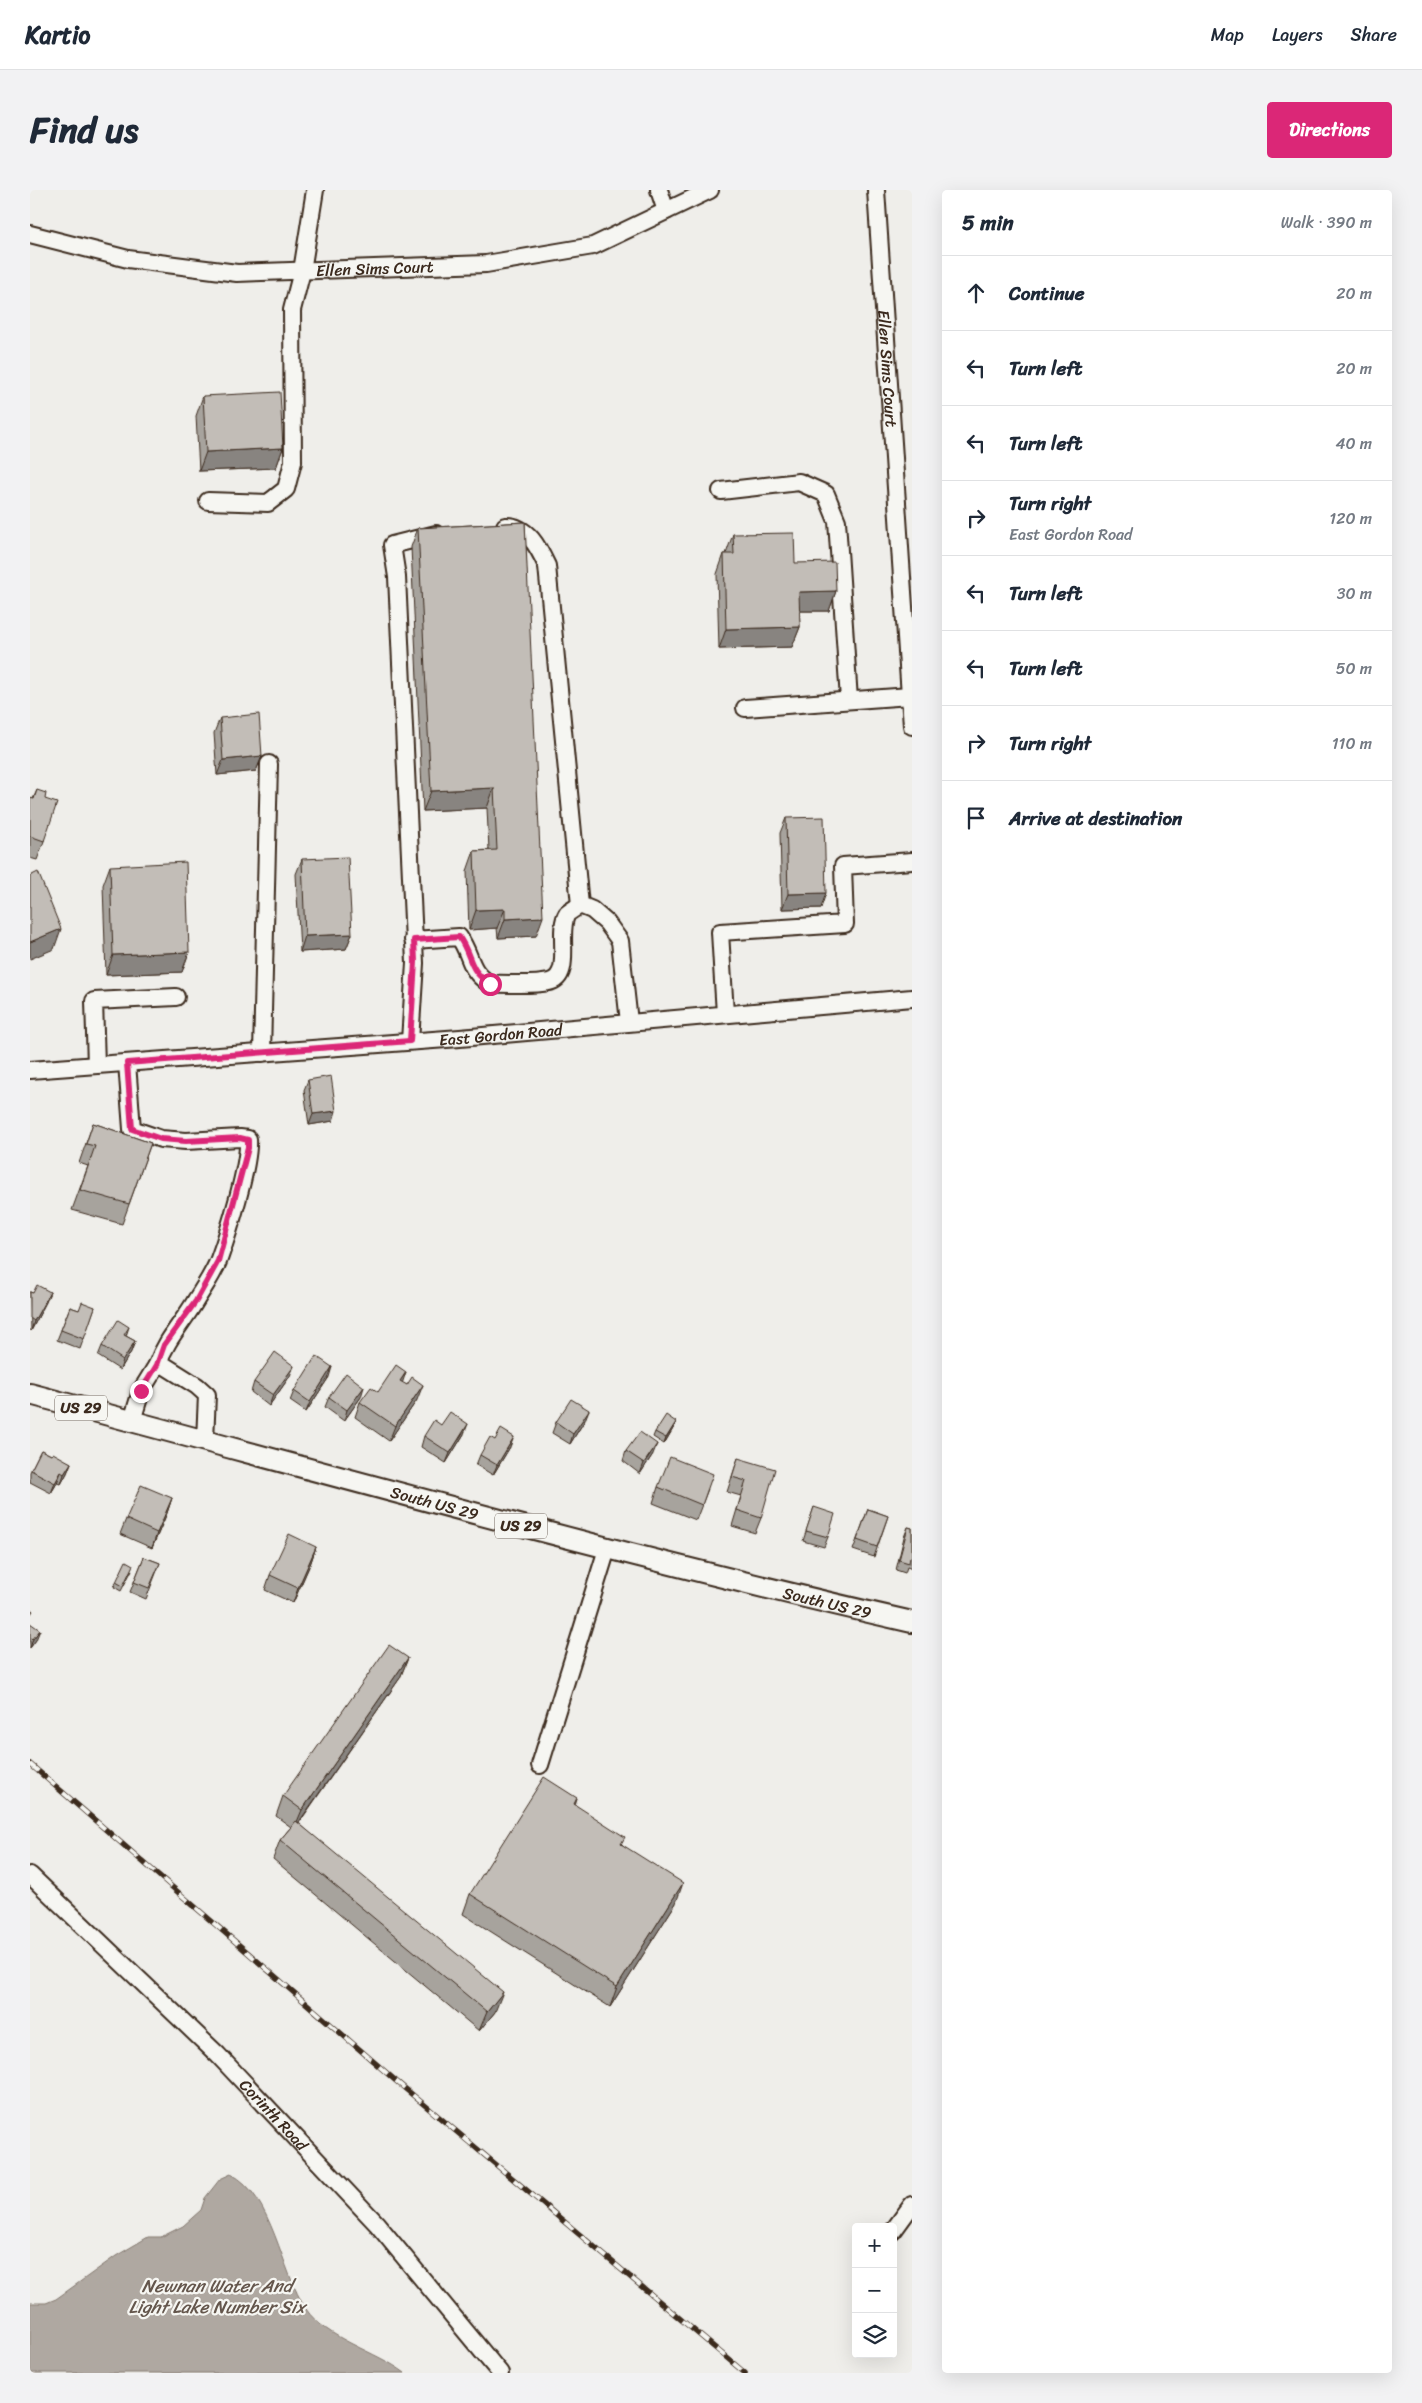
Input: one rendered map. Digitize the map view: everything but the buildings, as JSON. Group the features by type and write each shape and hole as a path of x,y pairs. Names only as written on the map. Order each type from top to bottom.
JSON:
{"main road":[{"name":"US 29","path":"30,1394 132,1422"},
{"name":"South US 29","path":"132,1422 607,1549 760,1588 912,1622"}],"street":[{"path":"208,501 268,502 286,489 292,462 292,310 302,271 315,190"},
{"path":"660,190 666,211"},
{"name":"Ellen Sims Court","path":"30,234 128,259 237,273 486,264 593,246 710,190"},
{"name":"Ellen Sims Court","path":"876,190 912,726"},
{"path":"721,491 799,482 826,494 837,521 849,700"},
{"path":"490,527 509,526 525,532 538,546 546,566 580,905"},
{"path":"410,1041 415,962 397,577 392,544 452,530"},
{"path":"745,708 910,696"},
{"path":"262,1053 270,764"},
{"path":"725,1014 720,932 845,924 843,866 912,861"},
{"path":"414,940 459,937 465,946 472,968 490,984 550,982 559,975 563,965 564,924 568,914 580,905"},
{"path":"580,905 592,910 607,924 620,941 629,1022"},
{"path":"96,1065 94,1001 176,997"},
{"name":"East Gordon Road","path":"30,1070 410,1041 912,998"},
{"path":"127,1063 132,1129 161,1139 240,1138 248,1140 240,1185 218,1261 196,1301 164,1345 157,1365 141,1391 132,1422"},
{"path":"157,1365 162,1364 197,1386 207,1395 205,1440"},
{"path":"540,1765 607,1549"},
{"name":"Corinth Road","path":"33,1882 218,2055 300,2141 377,2224 500,2373"},
{"path":"897,2226 912,2205"}],"water":[{"name":"Newnan Water And Light Lake Number Six","path":"231,2174 245,2184 267,2216 297,2293 306,2309 326,2329 338,2337 405,2373 30,2373 30,2303 46,2303 56,2299 116,2256 148,2237 161,2237 183,2226 201,2210 205,2198 220,2179"}],"railway":[{"path":"30,1764 396,2081 745,2373"}],"route":[{"path":"141,1391 157,1365 164,1345 196,1301 218,1261 240,1185 248,1140 240,1138 186,1141 161,1139 132,1129 129,1110 127,1063 410,1041 415,962 414,940 459,937 465,946 472,968 480,978 490,984"}]}
